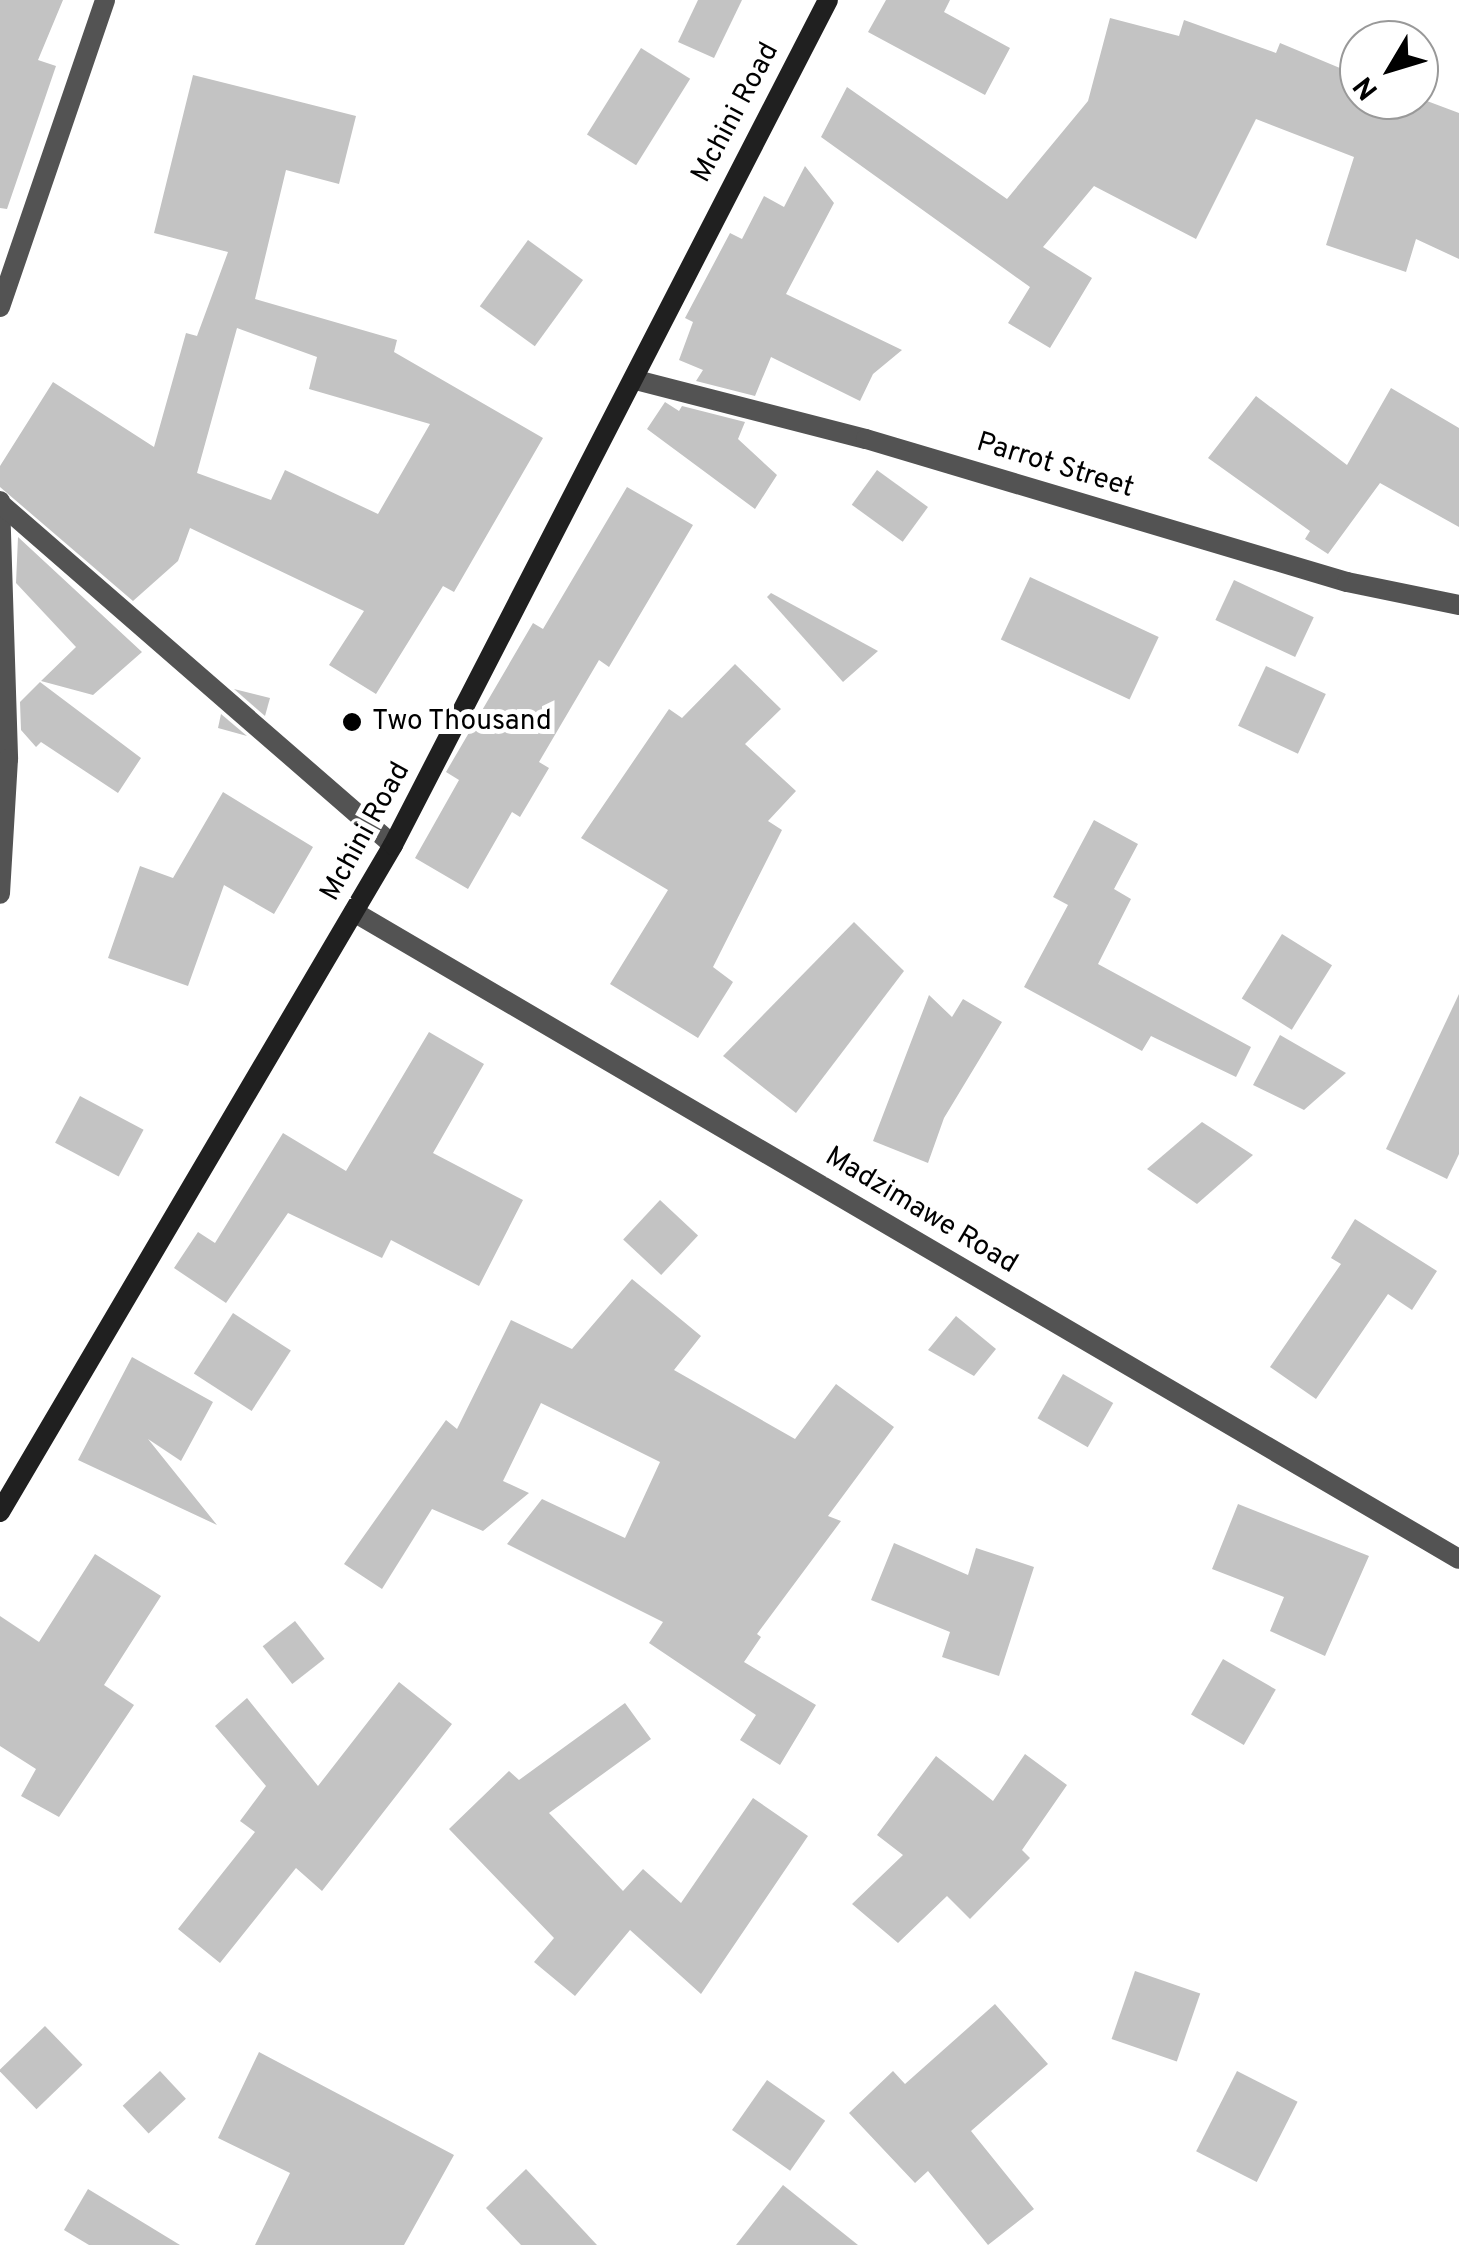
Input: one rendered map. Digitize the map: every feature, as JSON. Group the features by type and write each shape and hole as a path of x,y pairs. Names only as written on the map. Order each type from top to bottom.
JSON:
{"street":[{"path":"0,308 105,0"},
{"name":"Mchini Road","path":"0,1512 394,844 636,380 744,154 828,0"},
{"name":"Parrot Street","path":"636,380 866,439 1347,582 1459,605"},
{"path":"1,503 394,844"},
{"path":"0,894 8,758 1,503"},
{"name":"Madzimawe Road","path":"354,912 1459,1560"}],"building":[{"path":"0,0 63,0 38,60 56,66 7,209 0,208"},
{"path":"698,0 742,0 714,58 678,42"},
{"path":"886,0 950,0 944,12 1010,48 985,95 868,32"},
{"path":"1110,18 1179,36 1184,20 1276,53 1280,43 1339,68 1339,120 1439,120 1439,106 1459,113 1459,259 1416,239 1406,272 1326,245 1354,157 1256,119 1196,239 1094,186 1043,247 1092,278 1050,348 1008,323 1030,287 821,137 847,87 1007,199 1088,101"},
{"path":"641,48 690,79 636,165 587,135"},
{"path":"193,75 356,116 339,184 286,170 255,299 397,340 394,352 543,438 454,592 443,586 376,694 329,665 364,611 190,528 178,561 133,601 0,487 0,466 53,382 154,447 186,333 197,336 228,252 154,233","holes":["237,328 317,357 309,389 430,424 378,514 285,470 271,500 197,473"]},
{"path":"805,166 834,203 786,294 902,350 873,374 860,401 771,357 755,396 696,381 703,370 679,360 693,322 685,318 730,233 742,239 764,196 784,207"},
{"path":"528,240 583,280 535,346 480,306"},
{"path":"1391,388 1459,428 1459,527 1380,483 1328,554 1305,539 1310,531 1208,458 1256,396 1347,465"},
{"path":"665,402 679,411 682,406 745,422 738,439 777,475 755,509 647,429"},
{"path":"877,470 928,507 903,542 852,505"},
{"path":"627,487 693,525 609,667 599,660 539,762 549,768 520,817 512,812 468,889 415,858 459,780 446,772 533,623 543,629"},
{"path":"18,537 142,652 93,695 41,681 76,647 16,583"},
{"path":"1030,577 1159,637 1130,700 1001,640"},
{"path":"1234,580 1314,617 1295,657 1215,620"},
{"path":"771,593 878,651 843,682 767,597"},
{"path":"735,664 781,709 745,744 796,791 768,821 782,830 713,967 733,982 698,1038 610,984 668,890 581,838 669,709 682,718"},
{"path":"1266,666 1326,694 1298,754 1238,726"},
{"path":"40,682 141,758 118,793 41,742 36,747 21,730 20,702"},
{"path":"234,689 270,698 265,716"},
{"path":"221,714 247,736 218,728"},
{"path":"223,792 313,847 274,914 224,885 188,986 108,958 140,866 173,878"},
{"path":"1094,820 1138,844 1114,889 1131,899 1098,964 1251,1047 1236,1077 1151,1036 1142,1051 1024,987 1068,905 1053,897"},
{"path":"854,922 904,971 796,1113 723,1056"},
{"path":"1282,934 1332,965 1292,1030 1242,998"},
{"path":"1459,994 1459,1154 1447,1179 1386,1149"},
{"path":"929,995 952,1017 963,999 1002,1022 944,1118 928,1163 873,1141"},
{"path":"429,1032 484,1064 433,1153 523,1200 479,1286 391,1240 382,1258 288,1213 226,1303 174,1268 198,1232 215,1243 283,1133 346,1171"},
{"path":"1280,1035 1346,1073 1304,1110 1253,1085"},
{"path":"80,1096 144,1130 119,1177 55,1143"},
{"path":"1202,1122 1253,1155 1197,1204 1147,1169"},
{"path":"660,1200 698,1235 661,1275 623,1239"},
{"path":"1355,1219 1437,1271 1412,1310 1388,1294 1316,1399 1270,1367 1341,1264 1331,1258"},
{"path":"632,1279 701,1336 674,1370 795,1439 836,1384 894,1427 828,1516 841,1521 757,1634 761,1637 744,1662 816,1705 780,1765 740,1740 756,1715 649,1643 663,1622 507,1544 542,1499 625,1538 660,1462 541,1403 503,1481 529,1493 483,1531 432,1509 382,1589 344,1564 446,1420 457,1429 511,1320 572,1349"},
{"path":"233,1313 291,1351 252,1411 194,1373"},
{"path":"956,1316 996,1349 974,1376 928,1350"},
{"path":"132,1357 213,1402 181,1461 148,1439 217,1525 78,1460"},
{"path":"1063,1374 1113,1403 1088,1447 1038,1418"},
{"path":"1238,1504 1369,1556 1325,1656 1270,1631 1284,1597 1212,1569"},
{"path":"894,1543 968,1575 976,1548 1034,1567 999,1676 942,1657 950,1632 871,1600"},
{"path":"95,1554 161,1596 104,1685 134,1705 59,1817 21,1796 36,1769 0,1746 0,1616 39,1642"},
{"path":"295,1621 325,1659 292,1684 263,1646"},
{"path":"1223,1659 1276,1689 1244,1745 1191,1714"},
{"path":"399,1682 452,1724 322,1891 296,1868 220,1963 178,1929 255,1832 240,1821 266,1786 215,1726 247,1698 318,1786"},
{"path":"625,1703 651,1739 549,1813 623,1891 643,1869 681,1903 753,1798 808,1836 701,1994 630,1930 575,1996 534,1962 554,1938 449,1829 509,1771 519,1780"},
{"path":"1025,1754 1067,1785 1022,1850 1030,1858 970,1919 947,1896 898,1943 852,1904 903,1855 877,1835 936,1756 993,1801"},
{"path":"1135,1971 1200,1993 1177,2062 1112,2039"},
{"path":"995,2004 1048,2064 971,2131 1034,2209 988,2245 928,2171 915,2183 849,2113 893,2071 905,2084"},
{"path":"45,2026 83,2065 36,2109 0,2069"},
{"path":"259,2052 454,2155 404,2245 255,2245 290,2173 218,2138"},
{"path":"160,2071 186,2099 149,2134 123,2106"},
{"path":"1237,2071 1298,2102 1257,2182 1196,2151"},
{"path":"767,2080 825,2121 790,2171 732,2130"},
{"path":"526,2169 597,2245 521,2245 486,2208"},
{"path":"783,2185 858,2245 736,2245"},
{"path":"88,2189 180,2245 89,2245 64,2230"}],"place":[{"name":"Two Thousand","path":"352,722"}]}
